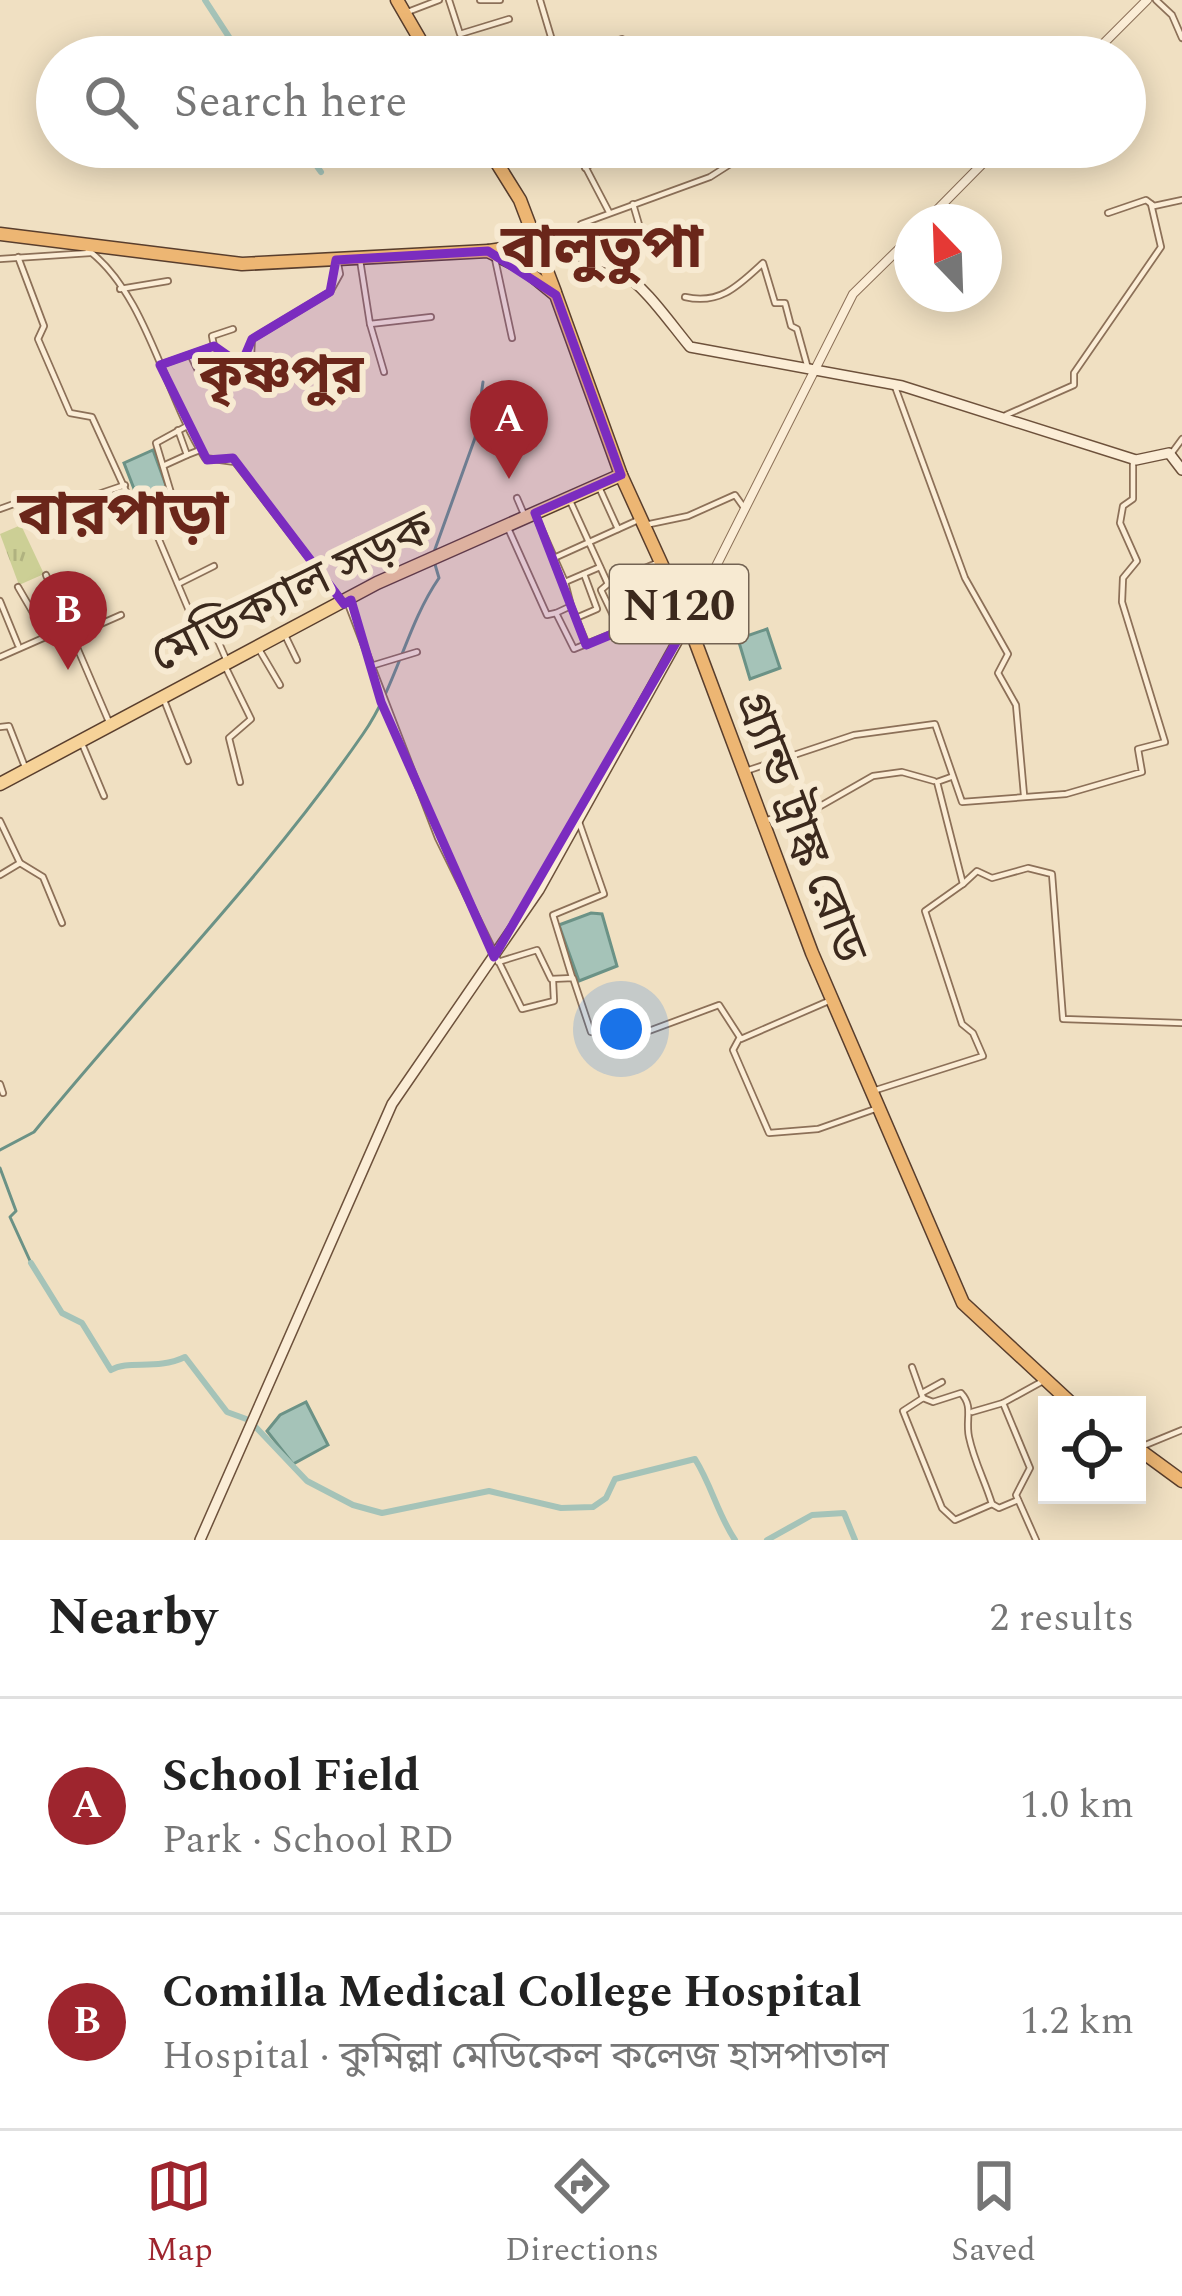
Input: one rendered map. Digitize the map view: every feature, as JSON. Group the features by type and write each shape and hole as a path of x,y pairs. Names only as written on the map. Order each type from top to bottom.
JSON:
{"highway":[{"path":"397,0 418,36"},
{"name":"গ্র্যান্ড ট্রাঙ্ক রোড","path":"500,168 520,200 621,475 688,622 831,1000 963,1303 1061,1396"},
{"path":"0,234 88,249 229,263 490,252 536,244"},
{"path":"490,252 556,295"},
{"path":"1146,1455 1182,1481"}],"main road":[{"path":"543,261 589,254 603,258 649,298 690,347 894,384 1133,457 1171,454 1182,470"},
{"name":"মেডিক্যাল সড়ক","path":"0,784 162,694 427,561 621,475"},
{"path":"200,1540 392,1104 496,959 579,822 688,622"}],"street":[{"path":"405,13 439,0"},
{"path":"449,0 459,33 509,19"},
{"path":"480,0 500,0"},
{"path":"540,0 551,36"},
{"path":"1111,36 1147,0"},
{"path":"1156,0 1172,15 1182,38"},
{"path":"585,168 609,212"},
{"path":"589,254 581,224 724,168"},
{"path":"943,204 978,168"},
{"path":"1001,418 1074,385 1074,373 1161,248 1146,200 1108,212"},
{"path":"1151,204 1182,200"},
{"path":"633,204 645,245"},
{"path":"15,236 17,257 44,326 38,339 49,372 72,416 92,417 130,500 146,509 194,618 209,620 251,719 229,738 240,782"},
{"path":"0,259 88,249 120,290 209,463 233,460 345,603 381,702 496,959 523,1009 554,1001 553,980 533,948 496,959"},
{"path":"490,252 512,338"},
{"path":"688,622 853,294 894,254"},
{"path":"360,258 370,324 384,372"},
{"path":"230,364 253,355 250,342 260,333 329,292 340,274 336,260"},
{"path":"685,297 707,302 718,298 763,263 775,303 785,303 813,371"},
{"path":"120,290 168,281"},
{"path":"370,324 431,317"},
{"path":"214,382 232,372 212,336 233,329"},
{"path":"160,365 214,346"},
{"path":"191,356 202,379"},
{"path":"894,384 965,578 1008,654 998,673 1016,705 1024,796"},
{"path":"146,509 170,497 156,443 187,426"},
{"path":"178,430 187,455"},
{"path":"1171,454 1182,439"},
{"path":"163,466 200,450"},
{"path":"742,772 854,735 935,724 962,802 1069,793 1142,772 1138,748 1165,742 1123,602 1123,578 1137,561 1120,523 1123,506 1133,499 1133,457"},
{"path":"78,501 124,484"},
{"path":"598,485 618,529"},
{"path":"554,558 618,529 688,516 735,495 745,509"},
{"path":"0,509 33,497"},
{"path":"517,498 554,558 587,645"},
{"path":"568,498 608,584"},
{"path":"507,526 547,615 571,606"},
{"path":"620,631 601,590 661,561"},
{"path":"178,584 214,566"},
{"path":"565,582 600,567"},
{"path":"46,574 110,722"},
{"path":"576,618 597,609 584,574"},
{"path":"18,586 46,635"},
{"path":"0,601 19,648"},
{"path":"556,613 573,648 680,606"},
{"path":"70,637 121,615"},
{"path":"0,658 66,628"},
{"path":"284,633 297,660"},
{"path":"258,646 280,686"},
{"path":"368,667 417,652"},
{"path":"162,694 188,761"},
{"path":"0,727 9,726 27,770"},
{"path":"81,740 104,796"},
{"path":"761,822 817,808 873,776 902,772 937,781 951,777"},
{"path":"937,781 963,884"},
{"path":"579,822 604,894 553,915 588,1031 632,1011 642,1029 650,1031 718,1005 739,1039"},
{"path":"1,826 20,863 43,877 62,923"},
{"path":"0,875 20,863"},
{"path":"871,1092 983,1057 973,1033 962,1024 925,911 977,871 992,878 1028,868 1052,874 1063,1018 1182,1023"},
{"path":"553,980 572,977"},
{"path":"831,1000 739,1039 733,1050 737,1062 769,1132 818,1129 878,1108"},
{"path":"0,1084 3,1093"},
{"path":"912,1367 923,1395 933,1402 964,1394 972,1412 968,1434 992,1504 999,1508 1018,1500"},
{"path":"942,1382 903,1411 947,1515 960,1519 992,1504"},
{"path":"972,1412 1003,1403 1043,1382"},
{"path":"1003,1403 1030,1468 1016,1492 1036,1540"},
{"path":"1146,1444 1182,1430"}],"highlighted area":[{"path":"488,251 556,295 621,475 535,513 586,645 680,606 688,622 494,957 381,702 351,600 344,604 233,458 207,460 160,365 214,346 241,365 252,339 330,292 336,260"}],"green space":[{"path":"21,525 44,574 19,585 0,534"}],"water":[{"path":"153,450 171,499 150,509 138,499 124,463"},
{"path":"767,629 780,668 750,679 738,639"},
{"path":"591,913 602,914 617,966 579,981 559,925"},
{"path":"306,1402 328,1445 293,1464 267,1431 280,1415"}],"waterway":[{"path":"205,0 228,36"},
{"path":"318,168 321,172"},
{"path":"434,552 475,438 483,382"},
{"path":"0,1150 34,1132 245,887 325,786 385,696 439,578 434,561"},
{"path":"0,1168 16,1211 10,1217 31,1263"},
{"path":"31,1263 62,1313 82,1323 111,1370 185,1357 227,1412 249,1420 307,1481 353,1505 382,1513 489,1491 561,1508 593,1507 606,1498 615,1479 695,1459 735,1540"},
{"path":"767,1540 812,1515 844,1513 855,1540"}],"place":[{"name":"School Field","path":"509,479"},
{"name":"Comilla Medical College Hospital","path":"68,670"}],"district":[{"name":"বালুতুপা","path":"602,246"},
{"name":"কৃষ্ণপুর","path":"281,373"},
{"name":"বারপাড়া","path":"123,513"}]}
